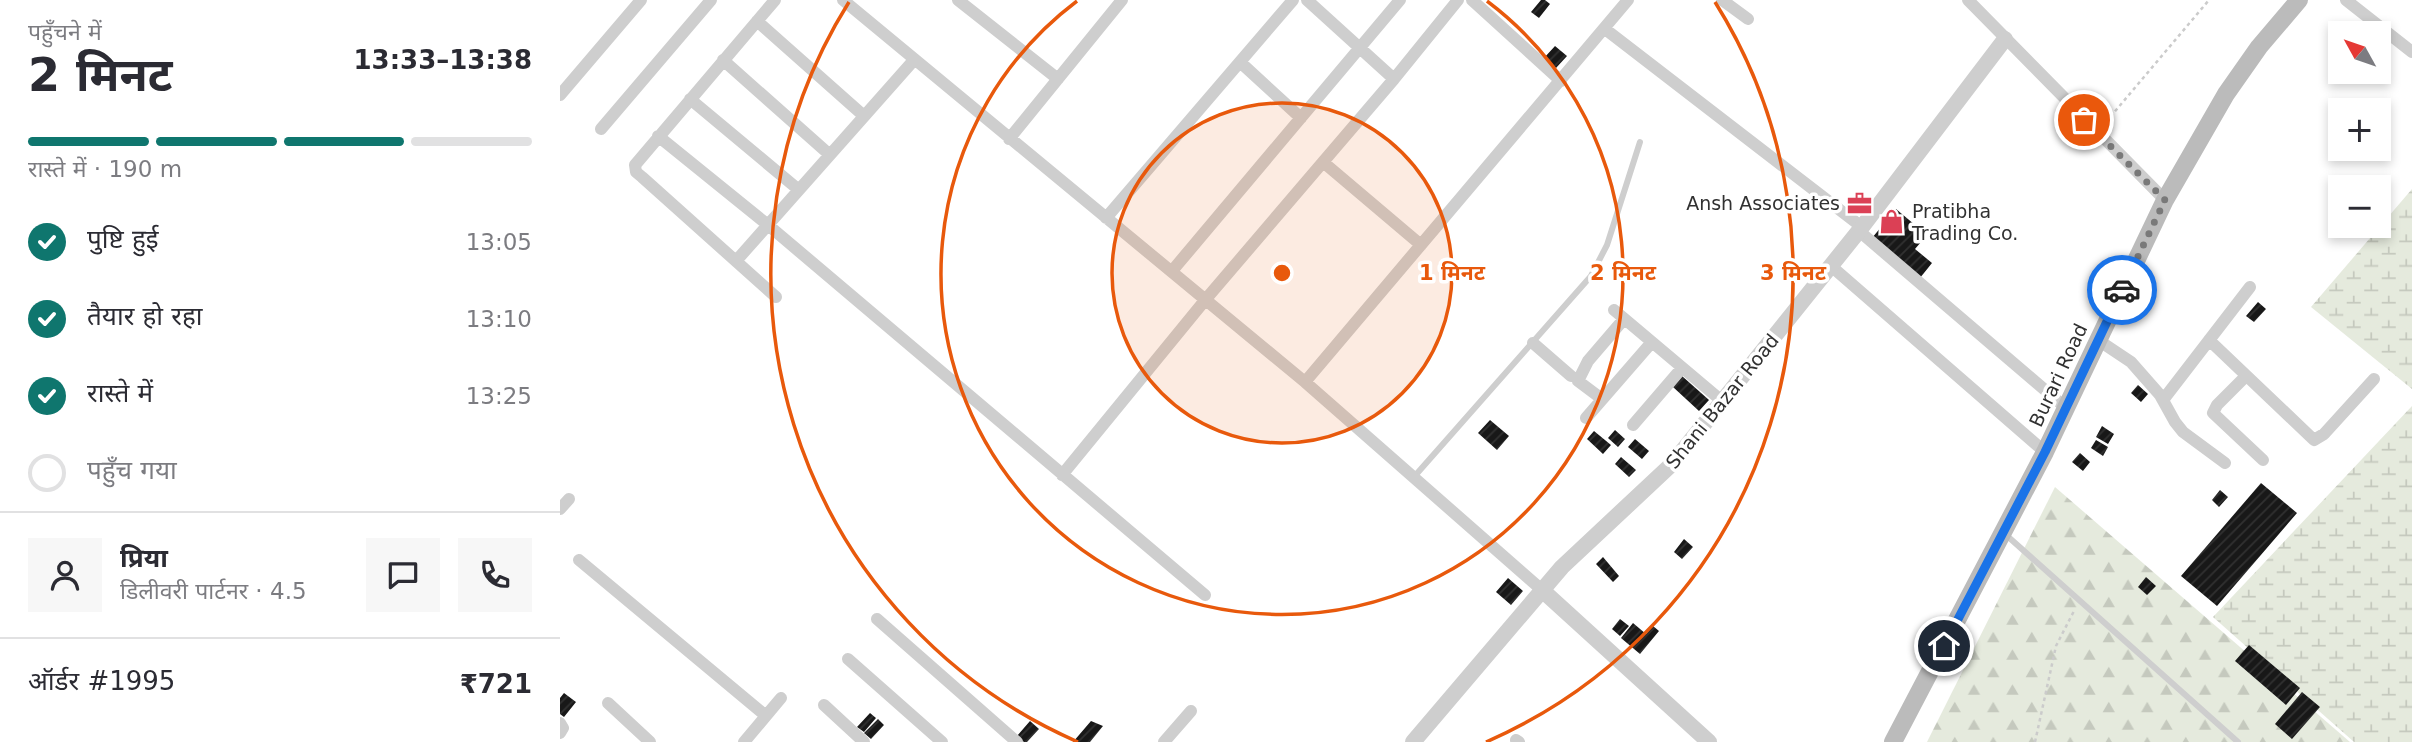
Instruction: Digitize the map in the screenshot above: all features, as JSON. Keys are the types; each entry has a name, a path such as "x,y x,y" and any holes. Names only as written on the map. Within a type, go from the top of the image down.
{"main road":[{"name":"Burari Road","path":"1893,742 2045,452 2165,200 2226,94 2259,47 2299,0"}],"street":[{"path":"560,95 641,0"},
{"path":"601,130 711,0"},
{"path":"775,0 635,165 636,172 776,297"},
{"path":"843,0 1304,382 1542,590 1709,742"},
{"path":"958,0 1058,79"},
{"path":"1009,139 1122,0"},
{"path":"1106,218 1293,0"},
{"path":"1307,0 1394,79"},
{"path":"1172,271 1400,0"},
{"path":"1062,475 1458,0"},
{"path":"1472,0 1561,81"},
{"path":"1304,382 1628,0"},
{"path":"1722,0 1748,19"},
{"path":"1968,0 2165,200"},
{"path":"2346,0 2412,52"},
{"path":"757,21 864,116"},
{"path":"1605,29 1860,229 2066,408"},
{"name":"Shani Bazar Road","path":"1413,742 1562,567 1671,464 1831,266 2005,38"},
{"path":"723,60 830,155"},
{"path":"736,261 914,60"},
{"path":"1240,62 1301,118"},
{"path":"690,99 799,190"},
{"path":"658,136 768,225 1205,595"},
{"path":"1323,162 1421,245"},
{"path":"1831,266 2045,452"},
{"path":"2163,400 2250,287"},
{"path":"1602,399 1577,382 1619,314 1722,401"},
{"path":"2098,340 2131,362 2163,400 2183,432 2225,463"},
{"path":"2209,340 2314,440 2324,434 2374,379"},
{"path":"1533,342 1570,376"},
{"path":"1586,418 1652,342"},
{"path":"1633,425 1682,368"},
{"path":"2246,376 2217,405 2213,413 2263,460"},
{"path":"560,509 569,499"},
{"path":"579,560 766,716"},
{"path":"877,619 1017,742"},
{"path":"848,659 942,742"},
{"path":"744,742 781,698"},
{"path":"608,703 650,742"},
{"path":"824,705 864,742"},
{"path":"1164,742 1191,712"},
{"path":"560,723 563,728 560,733"}],"lane":[{"path":"1413,478 1591,276 1606,245 1640,142"},
{"path":"2003,533 2238,742"}],"path":[{"path":"2097,133 2209,0"},
{"path":"2035,742 2056,646 2075,608"}],"green space":[{"path":"2412,189 2412,389 2311,307 2370,238 2391,238 2391,214"},
{"path":"2412,406 2412,742 2354,742 2213,617"},
{"path":"2055,487 2350,742 1927,742"}],"building":[{"path":"1541,0 1550,4 1539,18 1531,12"},
{"path":"1555,46 1567,56 1556,68 1544,58"},
{"path":"1896,209 1927,235 1915,249 1932,263 1920,278 1872,238"},
{"path":"2258,302 2266,309 2254,322 2246,316"},
{"path":"1682,376 1709,400 1699,411 1673,387"},
{"path":"2138,385 2148,394 2141,402 2131,393"},
{"path":"1490,420 1509,436 1497,450 1478,433"},
{"path":"2102,426 2114,434 2108,444 2096,437"},
{"path":"1615,430 1625,439 1618,447 1608,438"},
{"path":"1594,431 1611,445 1603,454 1587,439"},
{"path":"1635,439 1649,451 1642,459 1628,447"},
{"path":"2096,440 2108,447 2103,456 2091,448"},
{"path":"2080,453 2090,462 2083,471 2072,462"},
{"path":"1621,457 1636,470 1629,477 1615,464"},
{"path":"2261,483 2297,513 2217,606 2181,576"},
{"path":"2220,490 2228,497 2219,507 2212,500"},
{"path":"1684,539 1693,547 1682,559 1674,552"},
{"path":"1603,557 1619,576 1613,582 1596,564"},
{"path":"2146,577 2156,586 2147,595 2138,587"},
{"path":"1508,578 1523,591 1511,605 1496,592"},
{"path":"1620,619 1629,626 1620,636 1612,629"},
{"path":"1633,623 1646,634 1653,626 1659,631 1640,654 1621,638"},
{"path":"2249,645 2300,688 2286,705 2235,661"},
{"path":"2302,692 2320,707 2292,739 2275,724"},
{"path":"564,693 576,702 564,717 560,714 560,698"},
{"path":"870,713 876,718 864,732 857,727"},
{"path":"878,719 884,725 871,739 864,733"},
{"path":"1030,721 1039,729 1024,742 1017,736"},
{"path":"1091,721 1103,726 1090,742 1073,742"}],"way so far":[{"path":"2084,120 2165,200 2122,290"}],"place":[{"name":"Ansh Associates","path":"1860,203"},
{"name":"Pratibha Trading Co.","path":"1892,222"}],"route":[{"path":"1944,646 2045,452 2122,290"}]}
